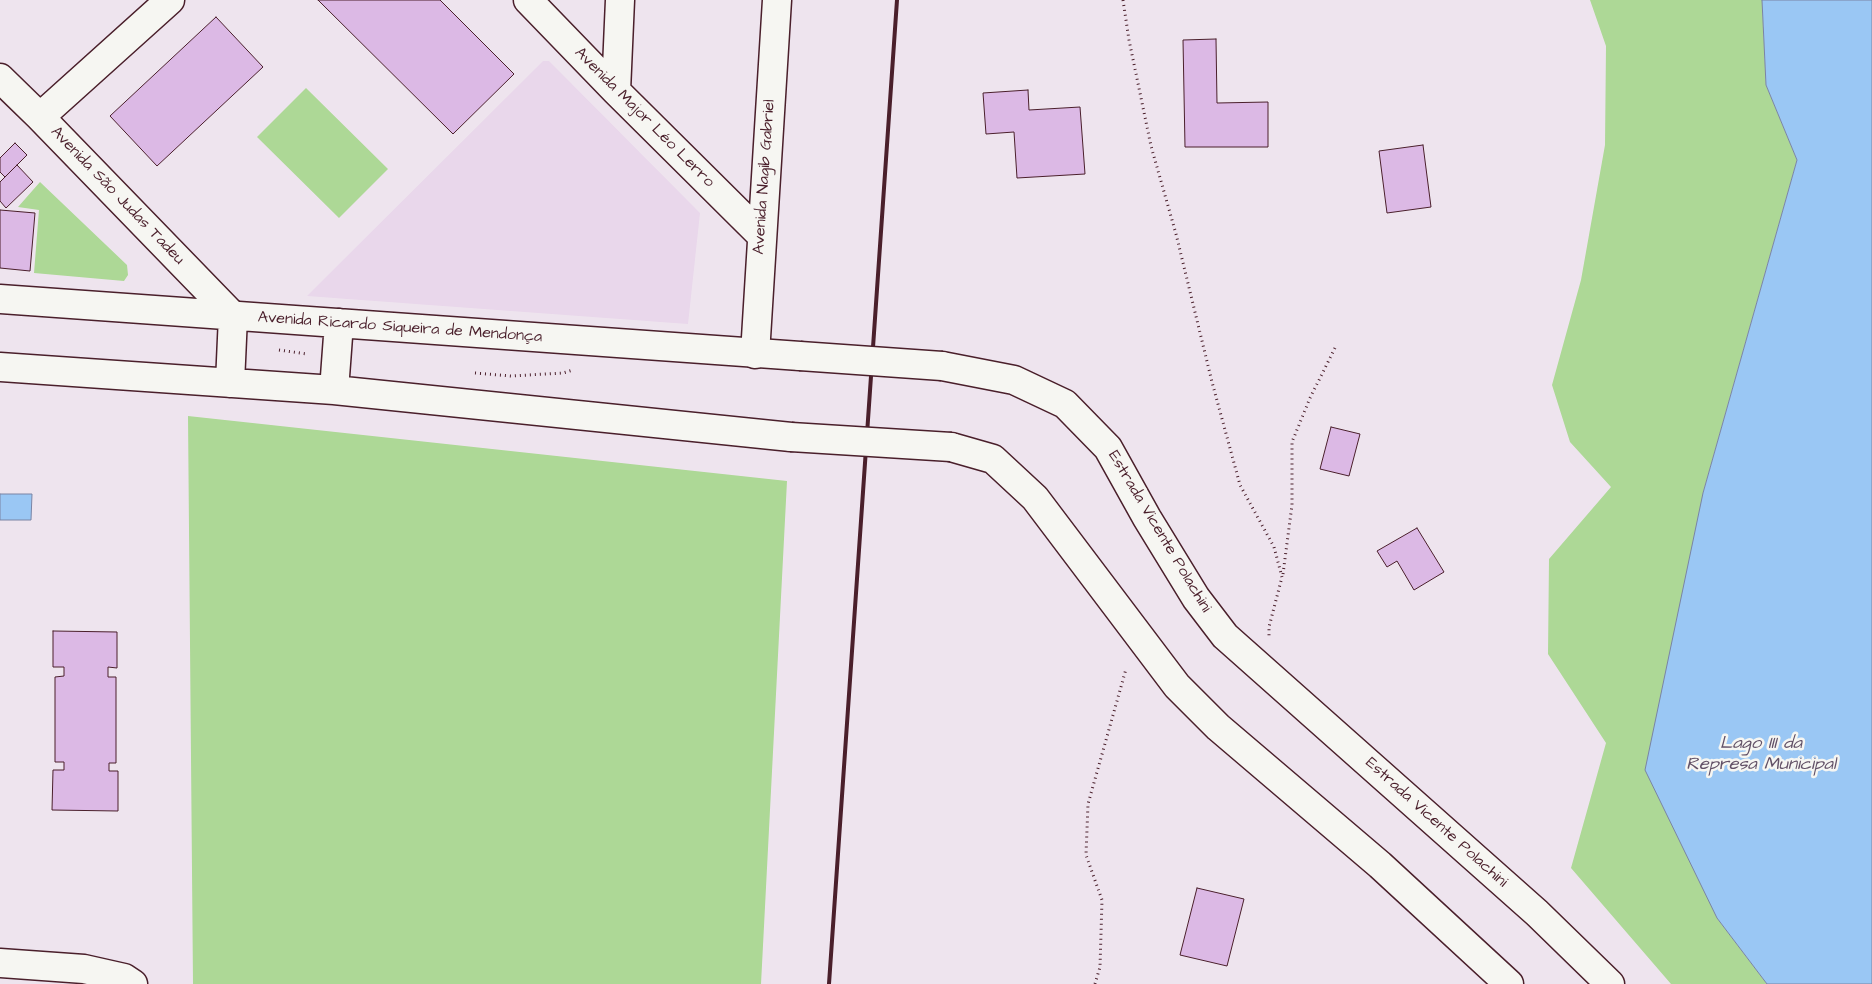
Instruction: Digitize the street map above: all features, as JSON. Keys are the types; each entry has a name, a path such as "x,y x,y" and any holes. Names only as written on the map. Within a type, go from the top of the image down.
{"main road":[{"path":"40,117 170,0"},
{"name":"Avenida Major Léo Lerro","path":"528,0 616,91 761,235"},
{"path":"616,91 620,0"},
{"name":"Avenida Nagib Gabriel","path":"755,354 777,0"},
{"name":"Avenida São Judas Tadeu","path":"5,90 40,117 233,316"},
{"name":"Avenida Ricardo Siqueira de Mendonça","path":"0,299 800,356"},
{"path":"230,383 233,316"},
{"path":"334,390 340,323"},
{"name":"Estrada Vicente Polachini","path":"800,356 942,366 1014,380 1065,404 1108,448 1147,518 1196,598 1225,636 1537,913 1610,984"},
{"path":"0,367 334,390 791,437 951,447 994,459 1035,498 1177,686 1218,727 1380,865 1509,984"},
{"path":"0,963 84,969 124,978 133,984"}],"path":[{"path":"1123,0 1129,40 1151,146 1176,234 1212,382 1240,485 1274,547 1282,577"},
{"path":"1271,677 1269,627 1282,577 1292,505 1292,442 1310,398 1336,346"},
{"path":"1095,984 1100,967 1102,900 1086,855 1088,804 1136,634"}],"shaded area":[{"path":"543,61 549,61 700,213 688,324 307,296"}],"green space":[{"path":"1590,0 1762,0 1766,85 1797,160 1703,493 1717,918 1767,984 1671,984 1571,868 1606,743 1548,654 1549,559 1611,487 1570,442 1552,385 1581,280 1605,145 1606,46"},
{"path":"306,88 388,169 339,218 257,137"},
{"path":"40,182 127,265 128,275 124,281 34,273 39,210 18,207"},
{"path":"188,416 787,481 761,984 193,984"}],"water":[{"name":"Lago III da Represa Municipal","path":"1762,0 1872,0 1872,984 1767,984 1717,918 1645,770 1703,493 1797,160 1766,85"},
{"path":"0,494 32,494 31,520 0,520"}],"building":[{"path":"318,0 440,0 514,74 453,134"},
{"path":"216,17 263,67 157,166 110,116"},
{"path":"1216,39 1217,103 1268,102 1268,147 1185,147 1183,40"},
{"path":"1028,90 1029,110 1080,107 1085,174 1017,178 1014,132 986,134 983,93"},
{"path":"15,143 27,155 5,177 0,172 0,158"},
{"path":"1423,145 1431,207 1387,213 1379,151"},
{"path":"17,165 33,182 6,208 0,201 0,182"},
{"path":"0,210 35,213 30,271 0,268"},
{"path":"1331,427 1360,434 1349,476 1320,469"},
{"path":"1417,528 1444,572 1414,590 1397,561 1387,567 1377,551"},
{"path":"53,631 117,632 117,668 108,667 108,677 116,677 116,763 109,763 109,771 118,771 118,811 52,810 53,770 64,770 64,762 55,762 55,677 64,676 64,667 53,667"},
{"path":"1197,888 1244,899 1227,966 1180,955"}],"railway":[{"path":"829,984 897,0"}]}
